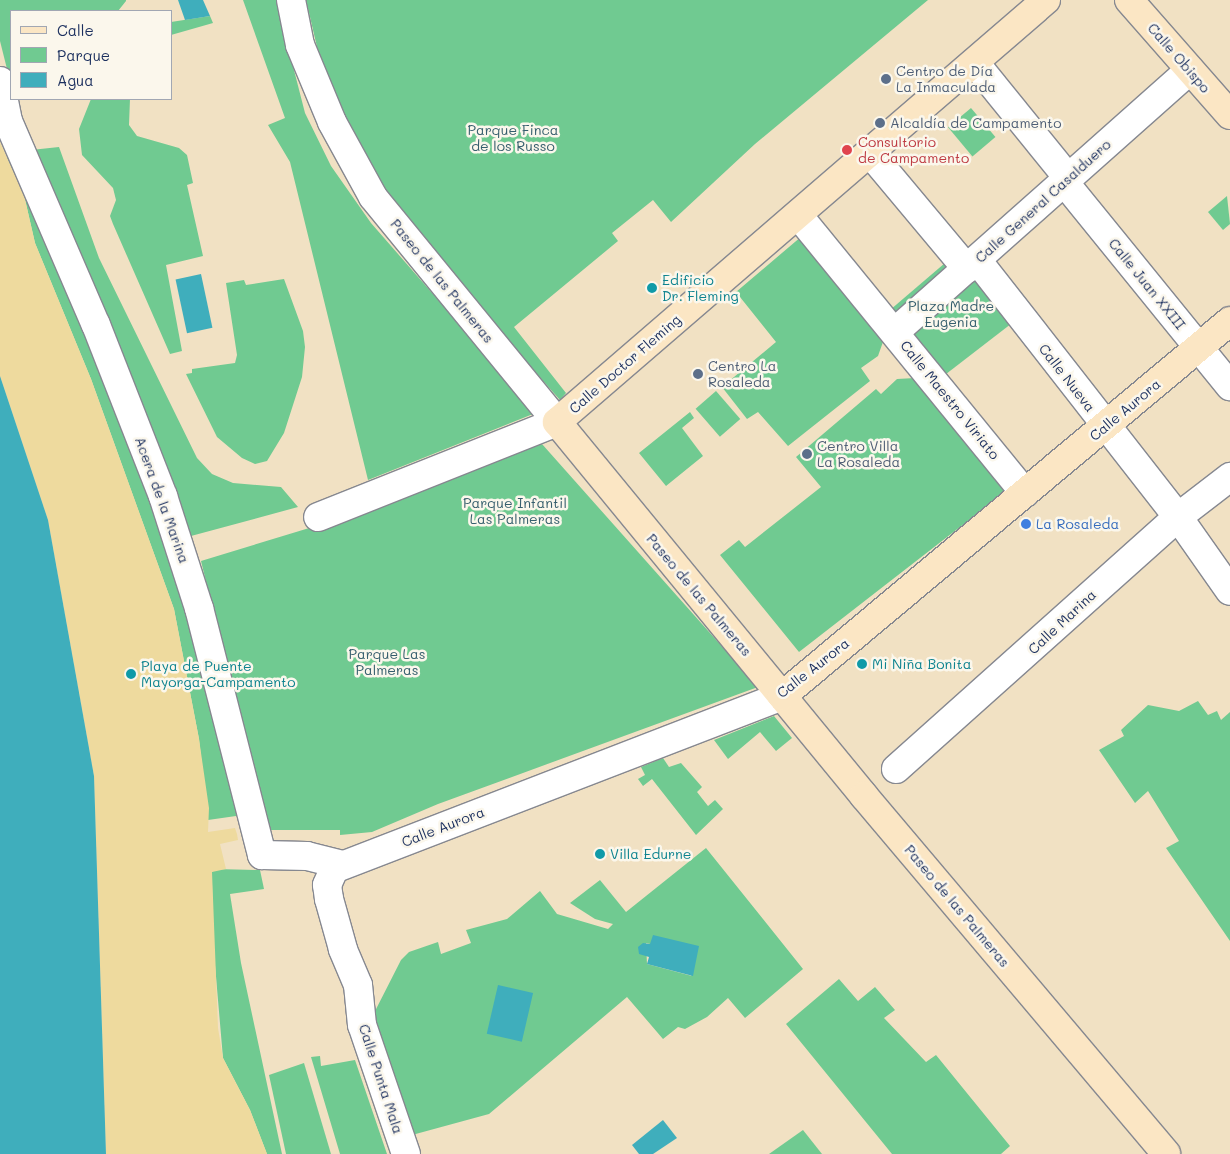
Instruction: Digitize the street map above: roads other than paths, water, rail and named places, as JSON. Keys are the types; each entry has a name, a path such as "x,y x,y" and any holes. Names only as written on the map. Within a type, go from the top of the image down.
{"street":[{"name":"Paseo de las Palmeras","path":"291,0 300,45 332,122 373,197 782,696 1166,1154"},
{"name":"Calle Doctor Fleming","path":"318,517 557,422 1046,0"},
{"name":"Calle Obispo","path":"1129,0 1230,115"},
{"name":"Calle Juan XXIII","path":"975,63 1230,386"},
{"name":"Calle General Casalduero","path":"896,332 1190,70"},
{"name":"Acera de la Marina","path":"0,81 8,121 96,325 163,496 199,608 262,854 307,856 342,865"},
{"name":"Calle Nueva","path":"870,153 972,265 1105,426 1178,517 1230,591"},
{"name":"Calle Maestro Viriato","path":"798,215 896,332 1025,494"},
{"name":"Calle Aurora","path":"342,865 782,696 1230,321"},
{"name":"Calle Marina","path":"896,769 1178,517 1230,477"},
{"name":"Calle Punta Mala","path":"342,865 332,872 327,888 343,949 358,985 362,1026 406,1154"}],"water":[{"path":"178,0 203,0 210,16 185,20"},
{"path":"201,274 212,328 187,333 176,279"},
{"path":"0,376 48,520 94,776 106,1154 0,1154"},
{"path":"653,935 699,946 693,976 647,964 649,957 639,954 638,947 643,943 650,944"},
{"path":"498,985 533,993 522,1042 487,1034"},
{"path":"663,1120 677,1138 653,1154 639,1154 632,1145"}],"place":[{"name":"Centro de Día La Inmaculada","path":"886,79"},
{"name":"Alcaldía de Campamento","path":"880,123"},
{"name":"Consultorio de Campamento","path":"847,150"},
{"name":"Edificio Dr. Fleming","path":"652,288"},
{"name":"Centro La Rosaleda","path":"698,374"},
{"name":"Centro Villa La Rosaleda","path":"807,454"},
{"name":"La Rosaleda","path":"1026,524"},
{"name":"Mi Niña Bonita","path":"862,664"},
{"name":"Playa de Puente Mayorga-Campamento","path":"131,674"},
{"name":"Villa Edurne","path":"600,854"}],"park label":[{"name":"Parque Finca de los Russo","path":"513,138"},
{"name":"Plaza Madre Eugenia","path":"951,314"},
{"name":"Parque Infantil Las Palmeras","path":"515,512"},
{"name":"Parque Las Palmeras","path":"387,662"}]}
